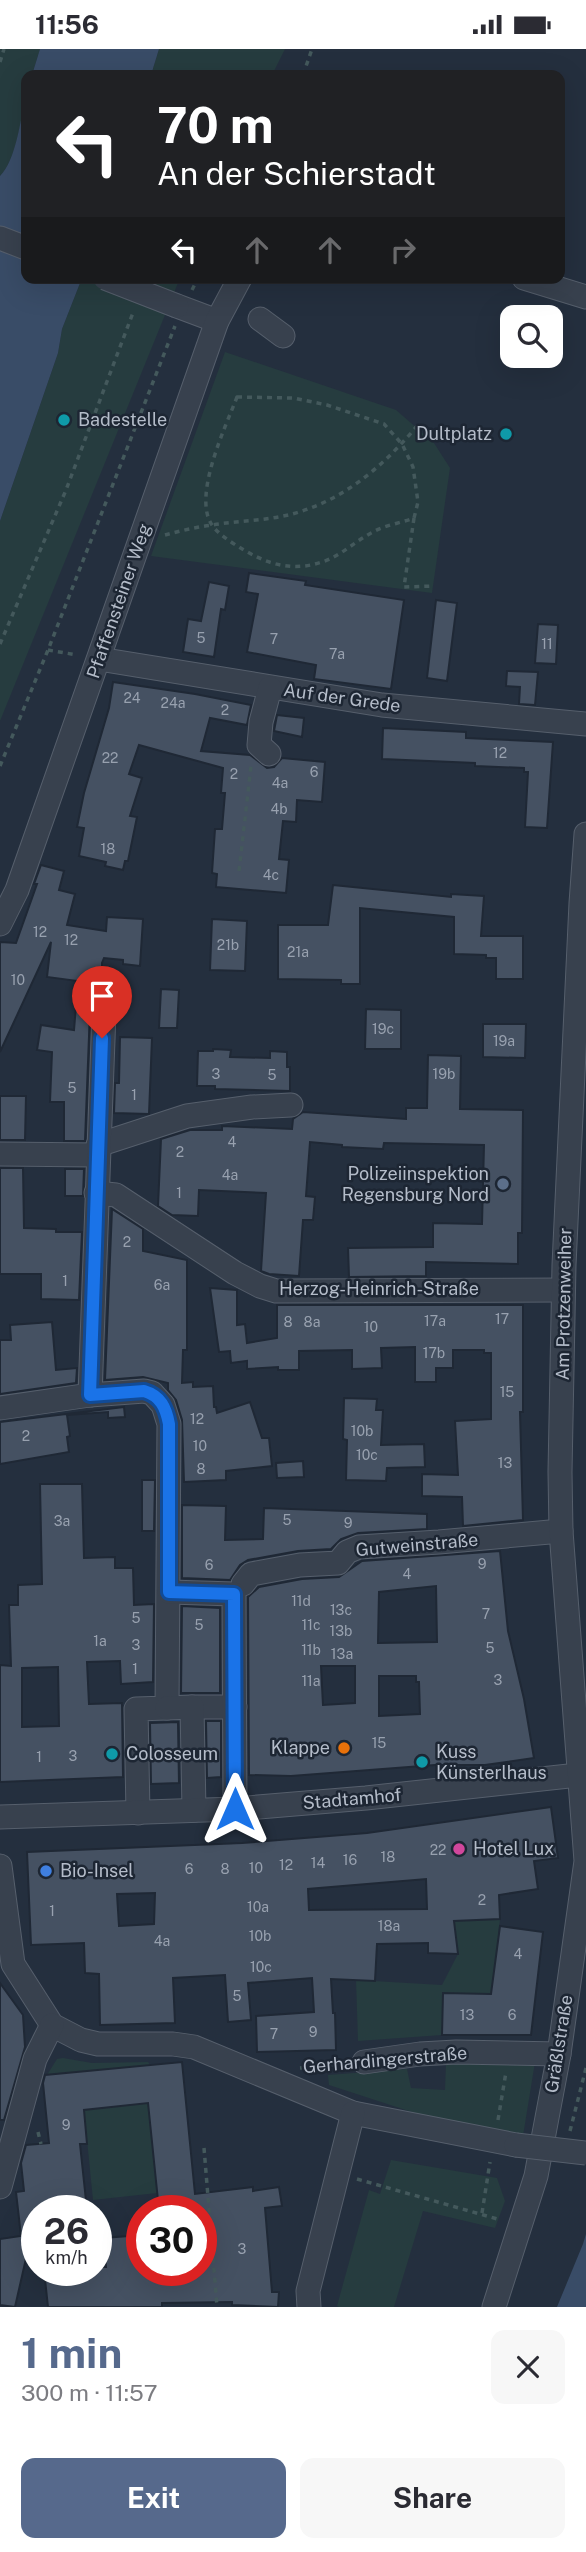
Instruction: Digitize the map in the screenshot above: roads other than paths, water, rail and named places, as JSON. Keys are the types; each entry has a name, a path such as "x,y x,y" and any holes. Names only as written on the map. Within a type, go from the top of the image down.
{"street":[{"path":"0,239 21,246"},
{"path":"121,284 217,321"},
{"name":"Pfaffensteiner Weg","path":"0,924 17,890 217,321 237,284"},
{"path":"542,284 586,297"},
{"path":"260,319 283,336"},
{"name":"Auf der Grede","path":"99,659 270,688 438,711 586,724"},
{"path":"264,750 261,722 270,688"},
{"name":"Am Protzenweiher","path":"578,1775 561,1531 563,1290 586,834"},
{"path":"90,1395 104,985"},
{"path":"0,1154 98,1150 187,1116 252,1107 291,1105"},
{"name":"Herzog-Heinrich-Straße","path":"96,1193 116,1195 235,1273 276,1291 563,1290"},
{"path":"0,1408 90,1395 144,1391 158,1398 163,1405 169,1424 167,1708"},
{"name":"Gutweinstraße","path":"238,1589 251,1574 300,1565 338,1563 347,1552 359,1546 561,1531"},
{"path":"169,1592 238,1589 235,1809"},
{"path":"192,1707 194,1811"},
{"path":"138,1812 136,1709 235,1707"},
{"name":"Stadtamhof","path":"0,1817 235,1809 578,1775"},
{"name":"Gräßlstraße","path":"494,2307 536,2176 559,2054 586,1861 578,1775"},
{"path":"0,1873 13,1964 52,2025 35,2059 0,2187"},
{"name":"Gerhardingerstraße","path":"52,2025 81,2041 98,2044 173,2044 194,2047 353,2113 505,2143 586,2153"},
{"name":"Gerhardingerstraße","path":"364,2062 444,2052 559,2054"},
{"path":"309,2307 308,2291 353,2113"}],"water":[{"path":"40,49 159,49 153,70 34,70"},
{"path":"21,121 21,284 80,284 62,329 58,353 0,521 0,176 14,150"},
{"path":"586,2234 586,2307 557,2307 583,2244"}],"place":[{"name":"Badestelle","path":"64,420"},
{"name":"Dultplatz","path":"506,434"},
{"name":"Polizeiinspektion Regensburg Nord","path":"503,1184"},
{"name":"Klappe","path":"344,1748"},
{"name":"Colosseum","path":"112,1754"},
{"name":"Kuss Künsterlhaus","path":"422,1762"},
{"name":"Hotel Lux","path":"459,1849"},
{"name":"Bio-Insel","path":"46,1871"}]}
